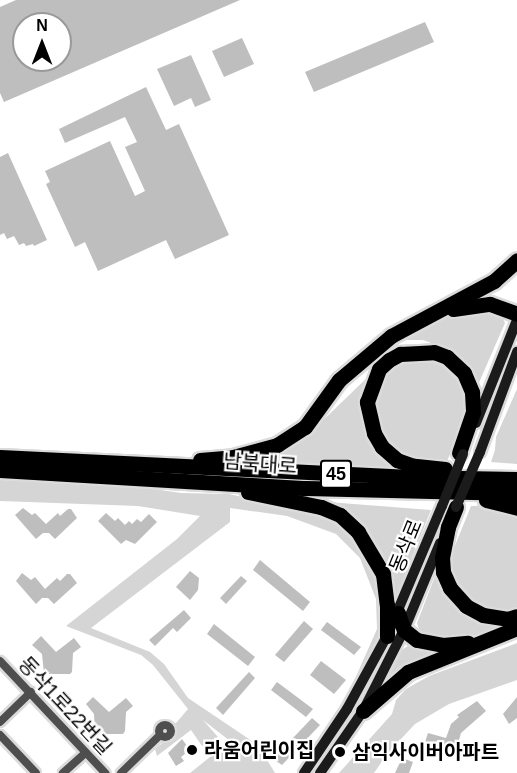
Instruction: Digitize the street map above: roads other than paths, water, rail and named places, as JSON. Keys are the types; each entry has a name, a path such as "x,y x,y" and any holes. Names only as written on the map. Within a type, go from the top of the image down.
{"highway":[{"path":"155,464 233,457 277,445 305,428 339,380 382,343 494,281 517,260"},
{"path":"431,314 475,304 490,304 517,314"},
{"path":"461,454 472,412 471,392 464,373 447,357 434,351 400,354 389,360 379,369 367,402 368,416 382,447 397,460 414,466 517,478"},
{"name":"남북대로","path":"0,457 395,477 517,478"},
{"name":"남북대로","path":"0,470 361,490 517,493"},
{"path":"195,481 291,500 340,515 358,532 383,574 387,605 387,636"},
{"path":"361,490 488,500 517,508"},
{"path":"449,506 448,527 442,557 443,572 450,588 465,606 483,615 508,619 517,616"},
{"path":"398,613 404,630 417,639 443,645 495,639"},
{"path":"363,711 408,672 495,639 517,628"}],"main road":[{"name":"동삭로","path":"320,773 363,711 404,630 449,506 461,454 517,320"},
{"name":"동삭로","path":"304,773 347,709 387,636 449,506 480,452 517,351"}],"street":[{"name":"동삭1로22번길","path":"0,662 32,692 105,773"},
{"path":"0,722 32,692"},
{"path":"0,735 36,773"},
{"path":"121,773 160,735"},
{"path":"63,773 85,753"}],"place":[{"name":"라움어린이집","path":"192,750"},
{"name":"삼익사이버아파트","path":"340,752"}]}
